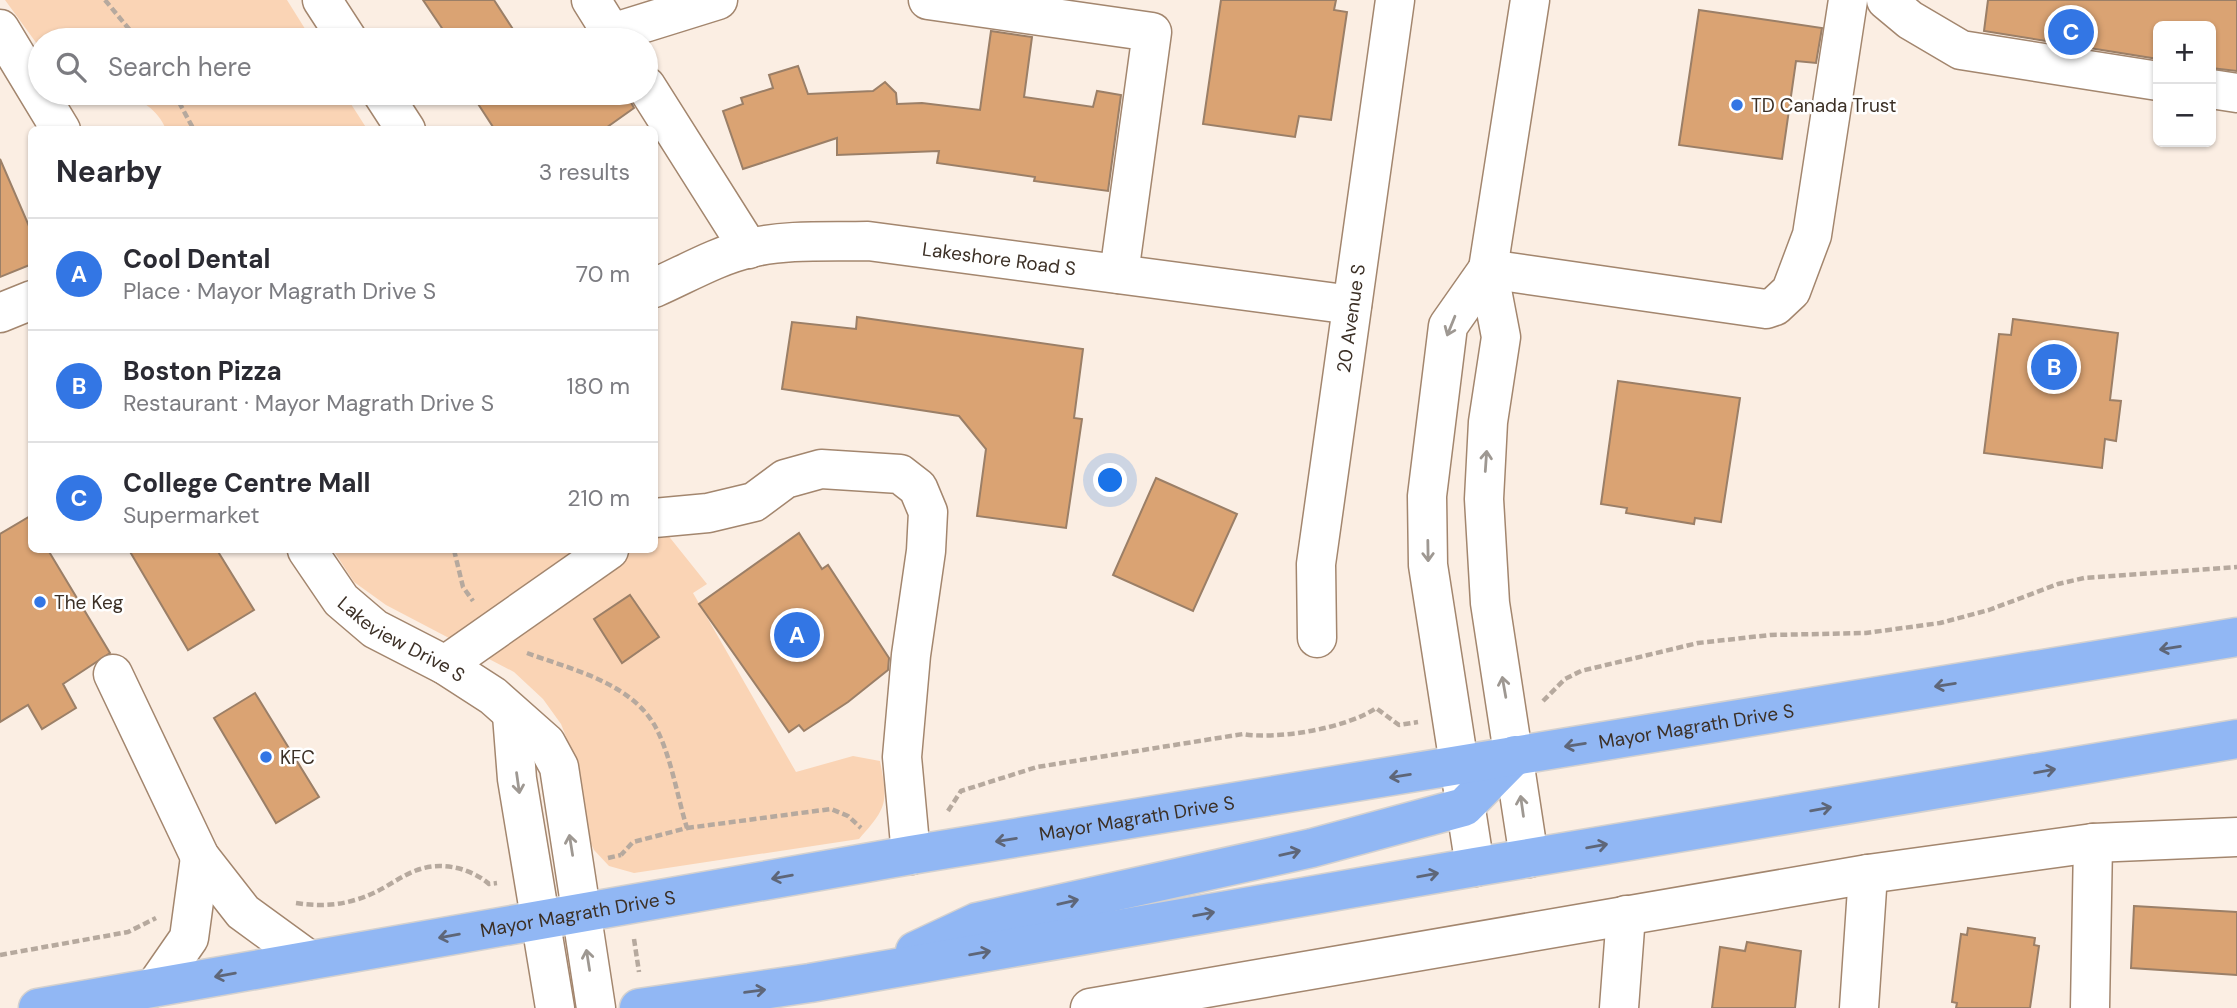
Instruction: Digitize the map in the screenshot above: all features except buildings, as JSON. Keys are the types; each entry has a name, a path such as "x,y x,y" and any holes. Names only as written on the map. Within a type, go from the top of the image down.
{"main road":[{"name":"Mayor Magrath Drive S","path":"38,1008 911,855 2237,637"},
{"path":"639,1008 866,973 2237,739"},
{"path":"866,973 978,922 1312,848 1464,807 1515,755"}],"street":[{"path":"322,0 340,28"},
{"path":"591,0 609,28"},
{"path":"637,28 718,0"},
{"path":"928,0 1152,32 1119,274"},
{"name":"20 Avenue S","path":"1317,638 1316,564 1395,0"},
{"path":"1529,858 1490,603 1483,499 1489,422 1501,337 1488,269 1530,0"},
{"path":"1488,269 1766,309 1775,306 1791,291 1812,235 1848,0"},
{"path":"1886,0 1910,20 1961,50 2153,80"},
{"path":"0,29 28,75"},
{"path":"2216,90 2237,93"},
{"path":"46,105 59,126"},
{"path":"390,105 403,126"},
{"path":"658,105 749,248"},
{"name":"Lakeshore Road S","path":"658,286 707,262 749,248 790,242 868,241 1352,305"},
{"path":"1475,867 1428,565 1427,496 1448,326 1488,269"},
{"path":"0,313 28,302"},
{"path":"658,518 709,513 754,502 785,479 821,469 900,474 918,488 928,512 926,551 911,655 902,757 911,855"},
{"name":"Lakeview Drive S","path":"309,553 341,600 375,629 445,665 493,696 546,743 559,766 596,1008"},
{"path":"445,665 605,553"},
{"path":"113,674 200,857 243,912 309,960"},
{"path":"512,715 517,779 555,1008"},
{"path":"1090,1008 1868,874 2093,843 2237,837"},
{"path":"2090,1008 2093,843"},
{"path":"155,987 189,939 200,857"},
{"path":"1859,1008 1868,874"},
{"path":"1619,1008 1626,915"}],"path":[{"path":"105,0 128,28"},
{"path":"180,105 192,126"},
{"path":"455,553 463,587 479,608"},
{"path":"1539,704 1565,679 1581,671 1698,643 1770,635 1866,633 1940,623 1977,614 2058,584 2084,578 2237,567"},
{"path":"517,649 617,690 642,708 655,727 687,828"},
{"path":"942,821 961,791 1037,767 1243,734 1265,738 1361,719 1376,708 1399,725"},
{"path":"621,855 633,842 687,828 831,809 848,816 863,829"},
{"path":"293,903 337,905 358,900 427,866 448,866 469,872 489,884"},
{"path":"0,955 128,932 158,917 168,920"}],"shaded area":[{"path":"5,0 287,0 304,28 28,28 28,32"},
{"path":"352,105 365,126 164,126 148,106"},
{"path":"658,523 707,584 693,593 796,772 853,756 880,761 885,795 880,811 859,839 634,873 609,866 594,850 584,830 574,757 561,724 543,699 514,672 386,605 354,582 335,553 658,553"}],"place":[{"name":"College Centre Mall","path":"2071,32"},
{"name":"TD Canada Trust","path":"1737,105"},
{"name":"Boston Pizza","path":"2054,367"},
{"name":"The Keg","path":"40,602"},
{"name":"Cool Dental","path":"797,635"},
{"name":"KFC","path":"266,757"}]}
